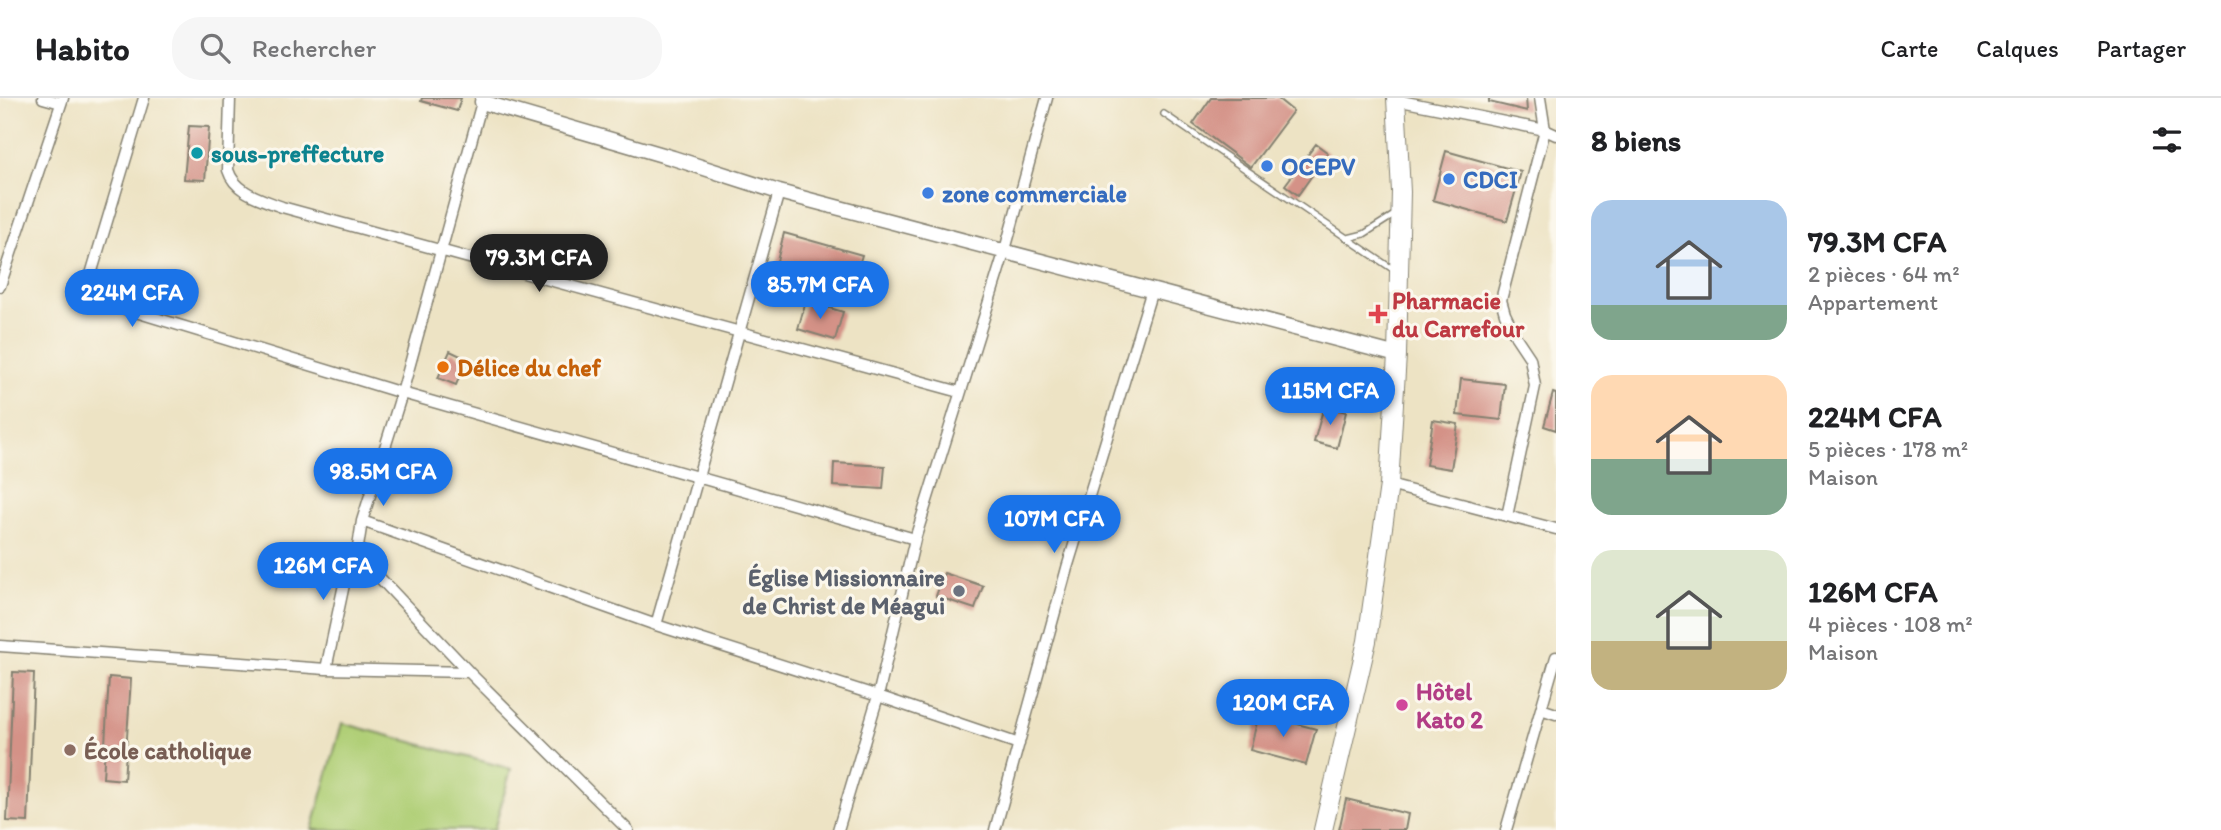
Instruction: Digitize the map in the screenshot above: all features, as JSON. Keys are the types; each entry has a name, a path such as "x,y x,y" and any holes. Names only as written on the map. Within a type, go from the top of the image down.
{"main road":[{"path":"1323,830 1367,641 1389,485 1397,355 1401,208 1396,99"}],"street":[{"path":"0,286 62,101 43,98"},
{"path":"144,98 92,271 93,295 103,302 145,317 402,393 915,539"},
{"path":"230,98 228,170 230,178 247,193 282,207 960,392"},
{"path":"838,830 878,696 915,539 1005,250 1047,98"},
{"path":"1507,516 1535,386 1530,358 1504,314 1501,300 1550,133 1540,98"},
{"path":"1396,99 1550,133"},
{"path":"326,669 343,587 358,547 362,521 402,393 483,100 779,192 1397,355"},
{"path":"656,625 779,192"},
{"path":"995,830 1067,568 1152,290"},
{"path":"1389,485 1556,528"},
{"path":"362,521 656,625 1019,744"},
{"path":"358,547 378,576 469,672 628,830"},
{"path":"0,646 326,669 469,672"},
{"path":"1506,830 1556,657"},
{"path":"1541,709 1556,714"}],"lane":[{"path":"1164,114 1399,274"},
{"path":"1348,239 1364,234 1391,219 1401,208"}],"green space":[{"path":"342,723 511,769 494,830 312,830"}],"building":[{"path":"422,98 461,98 457,111 421,101"},
{"path":"1211,98 1277,98 1293,111 1251,167 1193,124"},
{"path":"1489,98 1526,98 1527,111 1489,102"},
{"name":"sous-preffecture","path":"189,126 209,127 205,180 184,179"},
{"path":"1316,144 1328,153 1298,195 1285,185"},
{"path":"1446,151 1521,172 1507,221 1433,200"},
{"path":"784,233 862,255 853,284 812,272 805,296 771,285"},
{"path":"806,301 843,312 835,340 798,329"},
{"path":"450,351 467,359 456,385 438,378"},
{"path":"1461,379 1505,384 1501,420 1457,415"},
{"path":"1553,393 1556,394 1556,430 1544,426"},
{"path":"1324,406 1346,412 1337,448 1314,442"},
{"path":"1433,420 1458,424 1451,469 1426,465"},
{"path":"834,463 885,466 883,489 833,486"},
{"name":"Église Missionnaire de Christ de Méagui","path":"944,573 983,586 975,609 936,596"},
{"path":"13,672 34,673 28,822 7,821"},
{"path":"109,677 131,679 124,780 103,778"},
{"path":"1259,714 1316,729 1306,765 1250,750"},
{"path":"1346,799 1408,814 1405,830 1339,830"}],"place":[{"name":"sous-preffecture","path":"197,153"},
{"name":"OCEPV","path":"1267,166"},
{"name":"CDCI","path":"1449,179"},
{"name":"zone commerciale","path":"928,193"},
{"name":"Pharmacie du Carrefour","path":"1378,314"},
{"name":"Délice du chef","path":"443,367"},
{"name":"Église Missionnaire de Christ de Méagui","path":"959,591"},
{"name":"Hôtel Kato 2","path":"1402,705"},
{"name":"École catholique","path":"70,750"}]}
